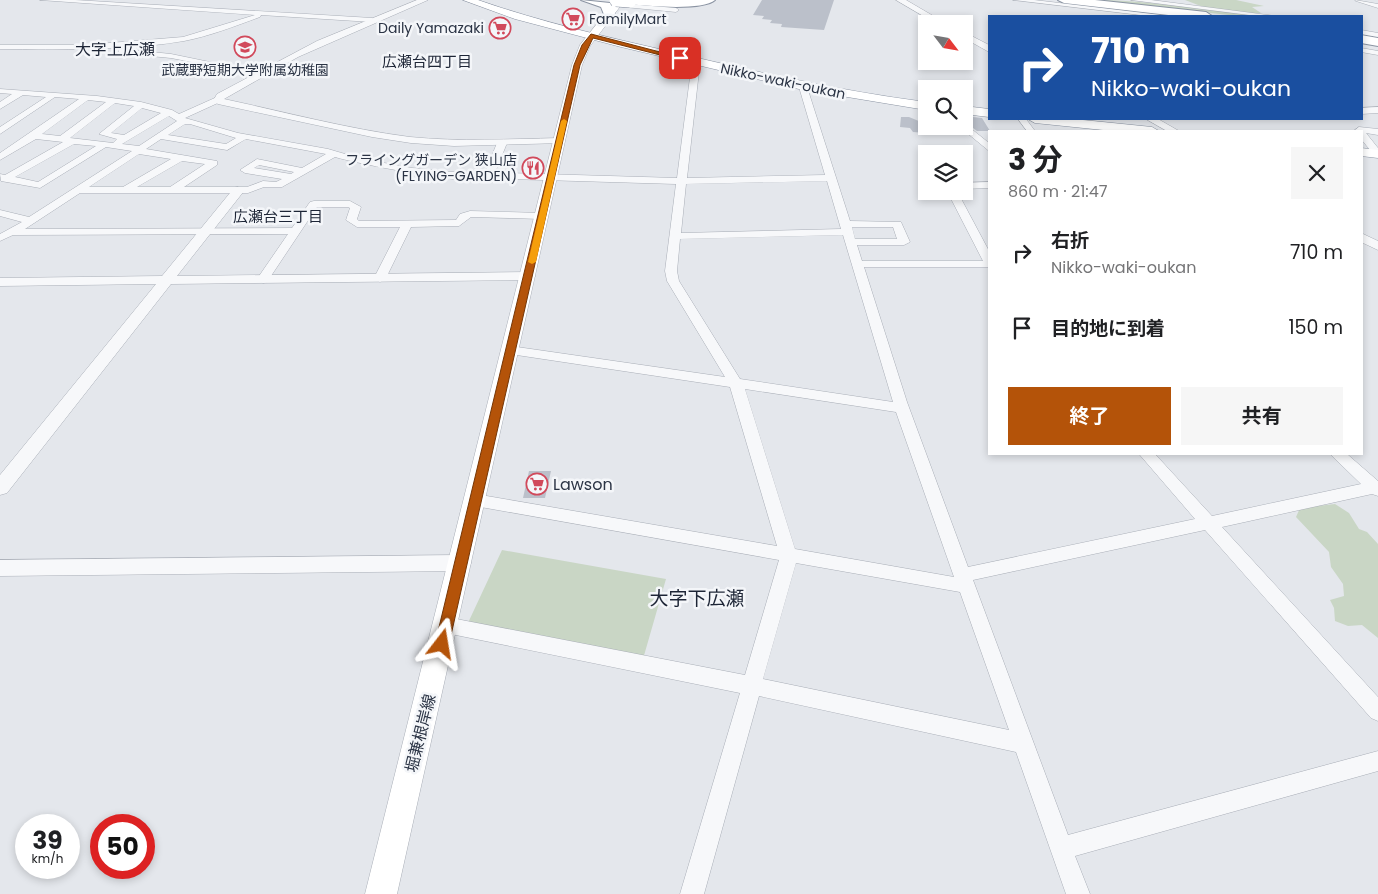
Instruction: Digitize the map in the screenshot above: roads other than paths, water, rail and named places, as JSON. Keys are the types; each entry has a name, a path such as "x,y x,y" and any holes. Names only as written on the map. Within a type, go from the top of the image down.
{"highway":[{"name":"Nikko-waki-oukan","path":"468,0 527,20 802,87 918,105"},
{"path":"587,0 606,5 701,0"},
{"path":"622,3 677,4 709,0"},
{"path":"1064,0 1197,15"},
{"path":"1094,4 1215,15"},
{"path":"1363,40 1378,44"},
{"path":"973,111 988,113"},
{"path":"1047,120 1142,130"},
{"path":"1363,152 1378,154"}],"main road":[{"name":"堀兼根岸線","path":"381,894 529,276 577,65 591,36 622,3"}],"street":[{"path":"43,0 264,14 300,14 372,20"},
{"path":"217,100 220,96 259,73 372,20 424,0"},
{"path":"900,0 927,15"},
{"path":"1016,0 1094,4 1160,15"},
{"path":"1134,0 1263,15"},
{"path":"1358,0 1378,6"},
{"path":"622,3 676,10"},
{"path":"1094,4 1106,15"},
{"path":"0,47 90,47 183,39 212,32 264,14"},
{"path":"1363,32 1378,34"},
{"path":"973,40 988,48"},
{"path":"90,47 171,56 259,73"},
{"path":"1363,50 1378,53"},
{"path":"692,894 754,686 789,556 736,384 673,281 671,271 696,62"},
{"path":"802,87 902,408 1078,894"},
{"path":"0,91 86,98 140,105 169,112 181,119 244,137 334,154 384,167 506,180 507,176 683,181 830,178"},
{"path":"0,106 20,93"},
{"path":"0,131 52,96"},
{"path":"0,158 86,98"},
{"path":"5,235 31,221 162,137 181,119 206,103 217,100 372,134 432,142 502,143 560,141"},
{"path":"61,140 113,101"},
{"path":"126,138 104,135 140,105"},
{"path":"1363,111 1378,110"},
{"path":"3,178 40,185 169,112"},
{"path":"1153,120 1172,130"},
{"path":"1363,131 1378,132"},
{"path":"973,134 988,147"},
{"path":"1363,135 1378,154"},
{"path":"34,136 140,150 214,163 171,191"},
{"path":"162,137 227,147 244,137"},
{"path":"3,178 72,142"},
{"path":"488,178 502,143"},
{"path":"79,190 238,191 263,184 278,184 334,154"},
{"path":"123,191 180,158"},
{"path":"291,177 245,170 257,162 304,171"},
{"path":"973,186 988,185"},
{"path":"0,488 238,191"},
{"path":"957,200 988,261"},
{"path":"263,279 314,204 350,204 356,207 351,220 357,224 459,223 464,216 470,214 542,216"},
{"path":"0,213 31,221"},
{"path":"380,278 407,224"},
{"path":"5,235 296,230"},
{"path":"675,236 847,233"},
{"path":"1363,238 1378,246"},
{"path":"857,264 988,263"},
{"path":"0,282 529,276"},
{"path":"510,350 902,408"},
{"path":"1147,455 1378,711"},
{"path":"1338,455 1377,488"},
{"path":"475,500 789,556 964,580 1208,522 1377,488"},
{"path":"0,568 461,563"},
{"path":"446,625 754,686 1025,744"},
{"path":"1062,848 1378,761"}],"place":[{"name":"FamilyMart","path":"573,19"},
{"name":"Daily Yamazaki","path":"500,28"},
{"name":"武蔵野短期大学附属幼稚園","path":"245,47"},
{"name":"フライングガーデン 狭山店 (FLYING-GARDEN)","path":"533,168"},
{"name":"Lawson","path":"537,484"}],"district":[{"name":"大字上広瀬","path":"115,49"},
{"name":"広瀬台四丁目","path":"427,62"},
{"name":"広瀬台三丁目","path":"278,217"},
{"name":"大字下広瀬","path":"697,598"}]}
